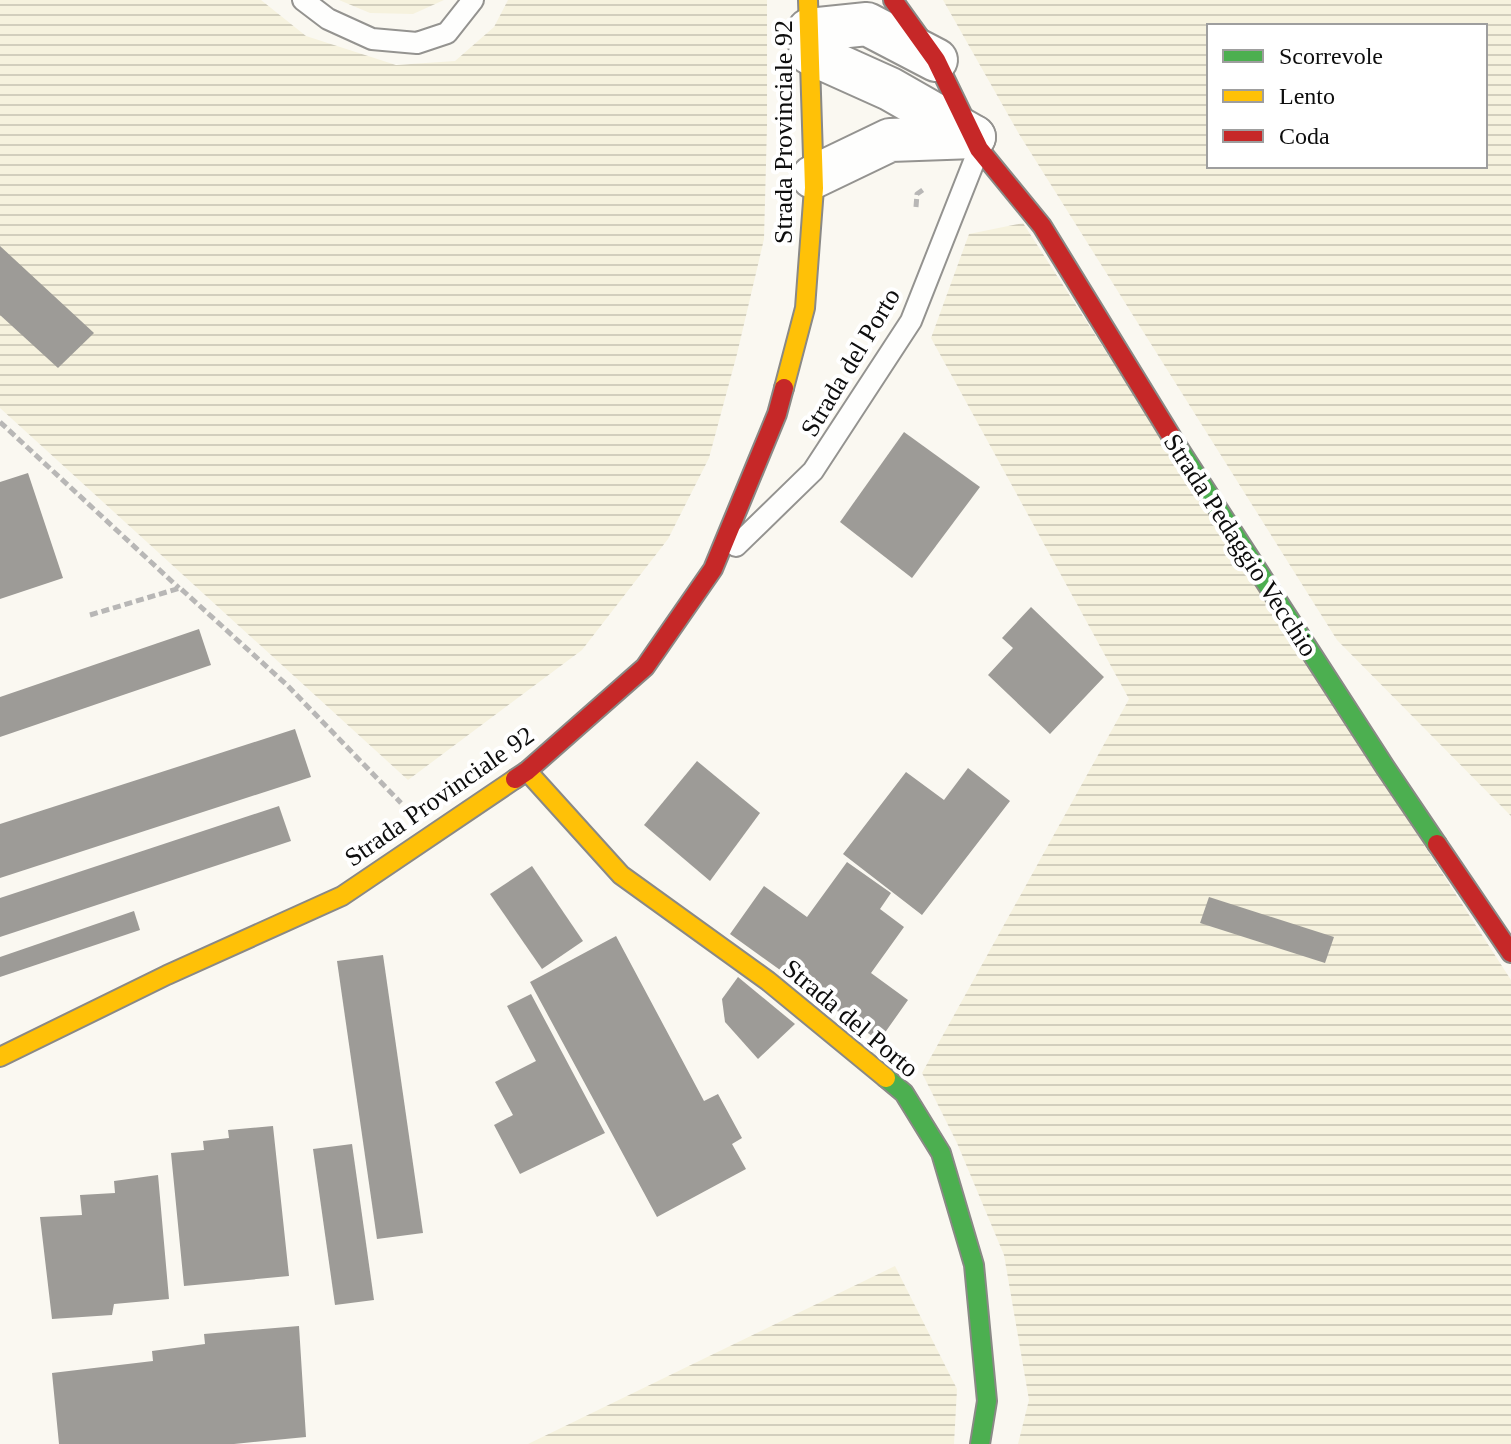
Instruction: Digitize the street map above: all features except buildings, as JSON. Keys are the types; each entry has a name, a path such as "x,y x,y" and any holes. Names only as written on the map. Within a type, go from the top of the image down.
{"street":[{"name":"Strada Pedaggio Vecchio","path":"893,0 936,60 976,143 1042,226 1186,461 1385,767 1511,953"},
{"path":"809,28 867,24 936,60"},
{"name":"Strada Pedaggio Vecchio","path":"809,28 890,89 976,143"},
{"name":"Strada Provinciale 92","path":"0,1057 167,975 342,896 527,771 645,667 713,569 777,414 805,308 813,177 809,28"},
{"path":"813,177 890,140 976,143"},
{"name":"Strada del Porto","path":"527,771 621,875 768,981 904,1093 941,1153 974,1265 987,1401 980,1444"}],"lane":[{"path":"303,0 328,19 372,39 417,43 447,33 473,0"},
{"name":"Strada del Porto","path":"713,569 813,471 911,321 976,143"}],"path":[{"path":"0,422 288,686 432,835"},
{"path":"90,615 180,588"}],"shaded area":[{"path":"0,0 261,0 306,36 396,65 455,61 494,27 508,0 767,0 764,239 709,458 668,539 582,650 408,780 0,408"},
{"path":"339,0 444,0 413,14 370,13"},
{"path":"943,0 1511,0 1511,816 1337,640 1019,134"},
{"path":"1023,223 1511,980 1511,1444 1018,1444 1029,1400 1004,1255 957,1143 922,1073 1129,699 931,338 969,234"},
{"path":"895,1266 957,1389 954,1444 528,1444"}],"traffic: fast":[{"path":"1176,444 1437,844"},
{"path":"886,1078 904,1093 941,1153 974,1265 987,1401 980,1444"}],"traffic: slow":[{"path":"784,388 805,308 814,188 808,0"},
{"path":"527,771 621,875 768,981 886,1078"},
{"path":"0,1057 167,975 342,896 515,779"}],"traffic: jam":[{"path":"893,0 936,60 979,149 1042,226 1176,444"},
{"path":"515,779 645,667 713,569 777,414 784,388"},
{"path":"1437,844 1511,953"}]}
